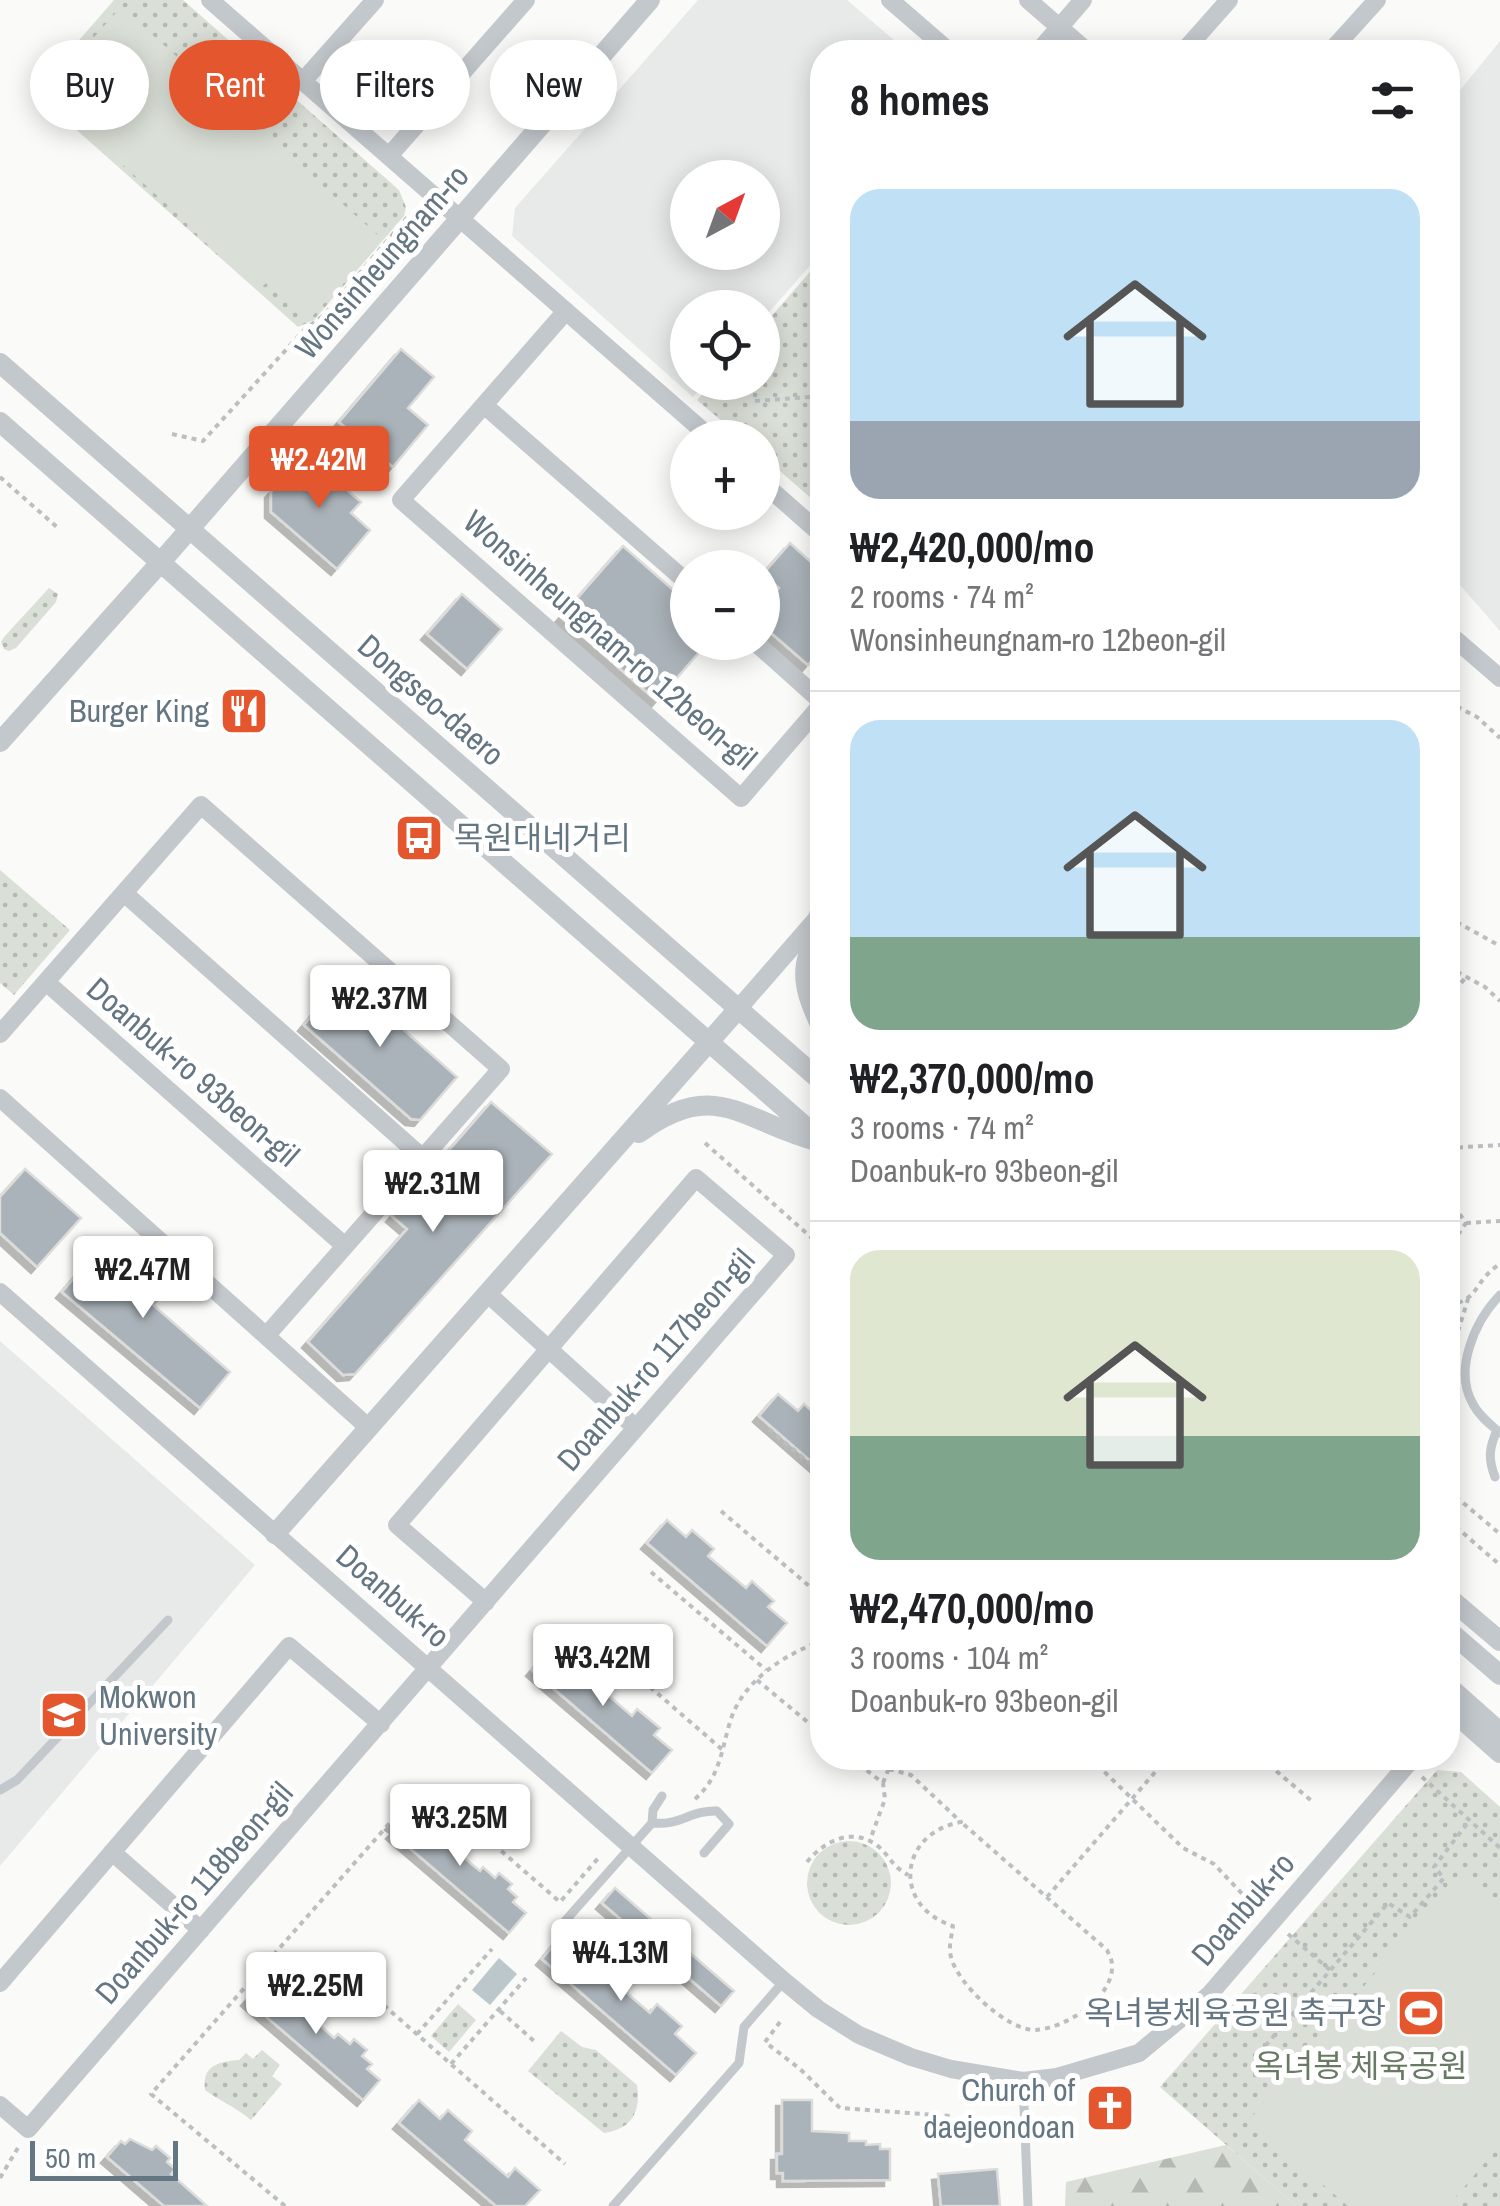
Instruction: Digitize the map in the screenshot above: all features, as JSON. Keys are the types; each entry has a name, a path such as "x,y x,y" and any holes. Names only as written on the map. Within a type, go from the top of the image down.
{"street":[{"path":"303,81 375,0"},
{"path":"389,156 526,0"},
{"name":"Wonsinheungnam-ro","path":"160,563 650,0"},
{"path":"890,0 936,40"},
{"path":"1028,0 1074,40"},
{"path":"1049,40 1083,0"},
{"path":"1194,40 1229,0"},
{"path":"1341,40 1377,0"},
{"path":"223,4 303,81 690,420"},
{"name":"Wonsinheungnam-ro 12beon-gil","path":"566,311 400,500 741,798 810,717"},
{"name":"Dongseo-daero","path":"0,363 810,1071"},
{"path":"484,405 670,567"},
{"path":"0,422 810,1131"},
{"path":"780,498 810,524"},
{"path":"0,742 160,563"},
{"path":"1460,643 1500,678"},
{"path":"775,660 810,692"},
{"name":"Doanbuk-ro 93beon-gil","path":"0,1034 201,805 501,1069 266,1336"},
{"path":"124,893 423,1158"},
{"path":"276,1534 810,926"},
{"path":"810,953 805,985 810,998"},
{"name":"Doanbuk-ro 93beon-gil","path":"46,982 345,1246"},
{"path":"0,1098 369,1428"},
{"path":"609,1155 658,1119 710,1103 732,1107 789,1134 810,1139"},
{"name":"Doanbuk-ro 117beon-gil","path":"430,1668 786,1256 696,1178 397,1525 486,1602"},
{"name":"Doanbuk-ro","path":"0,1292 784,1981 858,2035 911,2057 1023,2082 1057,2077 1139,2053 1209,1995 1403,1770"},
{"path":"488,1293 636,1428"},
{"path":"1460,1607 1500,1641"},
{"path":"1460,1641 1500,1676"},
{"path":"0,1983 289,1646 380,1724"},
{"name":"Doanbuk-ro 118beon-gil","path":"28,2129 430,1668"},
{"path":"1460,1697 1500,1732"},
{"path":"1460,1721 1500,1754"},
{"path":"112,1852 201,1930"},
{"path":"0,2104 28,2129"}],"lane":[{"path":"1495,1478 1488,1461 1490,1445 1499,1431 1482,1418 1470,1401 1466,1374 1470,1347 1480,1321 1500,1296"},
{"path":"0,1790 17,1780 168,1620"},
{"path":"565,1921 652,1823 653,1810 662,1796"},
{"path":"652,1823 670,1825 697,1810 717,1811 728,1824 704,1852"},
{"path":"613,2206 739,2063 744,2027 784,1981"},
{"path":"1023,2082 1028,2206"}],"path":[{"path":"172,434 204,441 304,330 324,316 410,214"},
{"path":"755,402 810,397"},
{"path":"0,476 58,528"},
{"path":"1460,708 1477,717 1500,738"},
{"path":"1460,927 1500,946"},
{"path":"1460,973 1500,1001"},
{"path":"1460,984 1467,976"},
{"path":"705,1143 810,1235"},
{"path":"1460,1147 1500,1145"},
{"path":"1460,1215 1466,1224"},
{"path":"1466,1224 1500,1222"},
{"path":"1460,1233 1466,1224"},
{"path":"1460,1304 1472,1296 1483,1275 1500,1264"},
{"path":"769,1429 810,1464"},
{"path":"1460,1500 1500,1534"},
{"path":"721,1512 810,1587"},
{"path":"1460,1530 1500,1565"},
{"path":"652,1572 766,1670"},
{"path":"582,1628 725,1752"},
{"path":"690,1804 709,1786 725,1752 730,1720 740,1700 766,1670 810,1647"},
{"path":"757,1680 810,1724"},
{"path":"866,1770 882,1783"},
{"path":"870,1841 885,1800 882,1783 888,1770"},
{"path":"891,1770 911,1776 1108,1950 1113,1966 1105,1987 1092,2003 1054,2026 1030,2030 994,2010 961,1982 950,1954 953,1926 932,1917 917,1900 910,1876 914,1854 928,1835 944,1825 961,1822"},
{"path":"1102,1770 1183,1848 1214,1864 1249,1901"},
{"path":"1048,1897 1157,1770"},
{"path":"1276,1770 1314,1803"},
{"path":"1422,1777 1500,1848"},
{"path":"285,2206 151,2094 424,1784 560,1902 600,1856"},
{"path":"1283,2074 1260,2052 1388,1903 1410,1917 1444,1878 1434,1867 1470,1821"},
{"path":"807,1862 831,1840 855,1837 870,1841 894,1868 910,1876"},
{"path":"1272,1921 1330,1970"},
{"path":"417,2034 492,1950"},
{"path":"331,1959 565,2164"},
{"path":"451,2064 526,1978"},
{"path":"498,2010 534,2041"},
{"path":"780,2022 764,2042 800,2069 840,2108 950,2116"},
{"path":"0,2178 28,2129"}],"shaded area":[{"path":"698,0 847,0 894,40 810,40 810,266 780,300 780,290 670,290 670,377 512,236 515,208 584,130 617,130 617,92"},
{"path":"1500,41 1500,631 1460,585 1460,90"},
{"name":"Mokwon University","path":"0,1341 255,1565 0,1866"},
{"path":"499,1958 517,1974 490,2005 472,1990"}],"green space":[{"path":"114,0 183,0 228,40 169,40 169,130 300,130 300,103 320,121 320,130 331,130 399,190 406,207 404,216 314,320 298,327 77,130 149,130 149,40 79,40"},
{"path":"121,7 169,50 169,130 259,130 382,239 308,321 266,283 261,288 83,130 149,130 149,40 91,40"},
{"path":"810,272 810,497 780,471 780,420 721,420 697,400 780,400 780,306"},
{"path":"49,588 58,594 56,602 16,648 4,649 4,637"},
{"path":"0,870 70,930 14,995 0,983"},
{"name":"옥녀봉 체육공원","path":"1437,1770 1461,1772 1500,1807 1500,2206 1296,2206 1160,2087"},
{"path":"849,1841 865,1844 879,1853 888,1867 888,1899 879,1913 865,1922 849,1925 833,1922 819,1913 810,1899 807,1883 810,1867 819,1853 833,1844"},
{"name":"옥녀봉체육공원 축구장","path":"1462,1872 1500,1904 1500,2145 1448,2206 1348,2206 1248,2121"},
{"path":"458,2004 476,2020 449,2052 431,2036"},
{"path":"561,2031 582,2047 596,2050 637,2085 636,2111 622,2128 604,2133 528,2071"},
{"path":"262,2050 280,2065 272,2076 282,2084 251,2120 205,2090 206,2075 213,2066 239,2060 246,2053 253,2059"},
{"path":"1226,2145 1296,2206 1065,2206 1066,2182"}],"building":[{"path":"401,349 434,377 408,408 428,425 393,467 339,422"},
{"path":"306,455 361,502 351,513 370,530 337,569 271,512 271,492"},
{"path":"790,543 810,561 808,665 780,641 780,554"},
{"path":"623,546 670,587 670,660 692,660 657,701 561,617"},
{"path":"462,594 502,629 467,669 427,634"},
{"path":"344,977 457,1077 420,1120 411,1119 304,1025"},
{"path":"491,1102 552,1154 355,1374 343,1375 308,1342 407,1229 392,1216"},
{"path":"25,1169 81,1218 37,1267 0,1233 0,1197"},
{"path":"108,1238 168,1288 153,1305 230,1372 200,1408 62,1292"},
{"path":"778,1394 798,1411 804,1404 810,1409 810,1461 759,1416"},
{"path":"667,1520 686,1537 692,1530 714,1549 708,1556 746,1588 752,1581 774,1601 768,1607 787,1623 767,1646 647,1543"},
{"path":"552,1647 571,1664 578,1657 600,1676 594,1683 632,1716 637,1709 660,1728 654,1735 672,1750 652,1773 532,1670"},
{"path":"401,1813 411,1821 416,1815 426,1823 429,1819 437,1827 442,1822 456,1835 452,1839 460,1846 456,1851 480,1871 483,1867 495,1878 499,1873 512,1884 508,1889 517,1897 513,1902 526,1913 509,1933 392,1833 397,1828 391,1824"},
{"path":"615,1888 734,1991 721,2006 602,1903"},
{"path":"561,1936 583,1955 590,1946 614,1967 607,1976 650,2013 657,2004 682,2026 675,2034 696,2053 676,2075 542,1959"},
{"path":"270,1981 292,1994 296,1989 310,2001 307,2005 315,2012 311,2017 334,2038 338,2034 350,2044 354,2039 367,2050 362,2056 372,2064 367,2069 380,2080 363,2100 247,2000 261,1984 265,1988"},
{"path":"419,2100 440,2119 448,2110 472,2131 465,2140 508,2177 515,2168 540,2190 525,2206 496,2206 399,2123"},
{"path":"782,2100 812,2100 812,2131 849,2133 849,2141 866,2141 866,2145 880,2144 880,2149 890,2149 890,2180 783,2181 783,2173 777,2173 777,2154 782,2154"},
{"path":"130,2139 152,2150 156,2146 170,2158 167,2162 175,2169 171,2174 207,2206 164,2206 107,2157 121,2141 125,2144"},
{"path":"997,2169 1000,2206 941,2206 938,2174"}],"place":[{"name":"Burger King","path":"244,711"},
{"name":"목원대네거리","path":"419,838"},
{"name":"Mokwon University","path":"64,1715"},
{"name":"옥녀봉체육공원 축구장","path":"1421,2013"},
{"name":"Church of daejeondoan","path":"1110,2108"}]}
